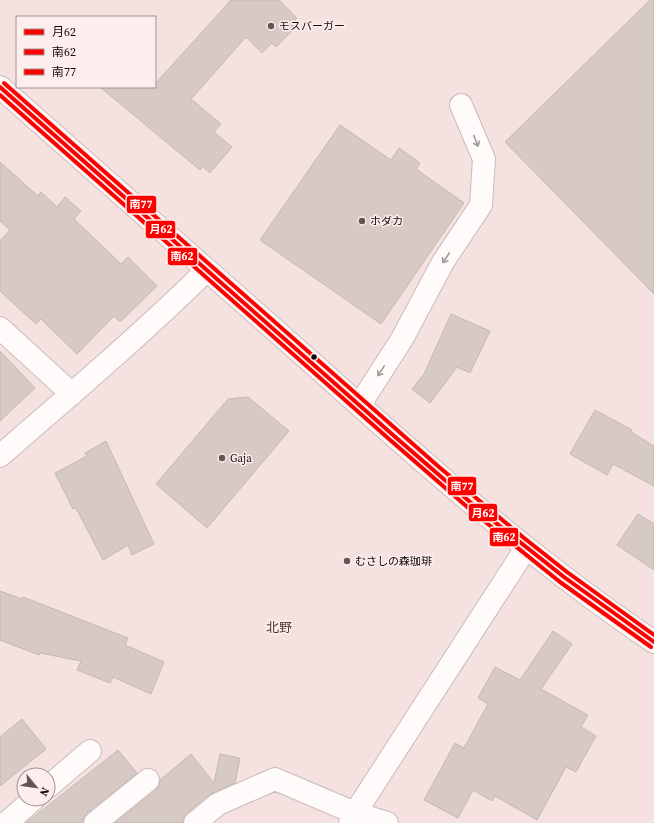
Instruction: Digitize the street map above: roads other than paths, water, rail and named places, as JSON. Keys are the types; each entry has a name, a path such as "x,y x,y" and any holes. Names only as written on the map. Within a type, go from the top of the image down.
{"street":[{"path":"0,87 362,407 526,548 585,594 654,642"},
{"path":"362,407 366,395 402,339 443,262 481,205 484,159 462,105"},
{"path":"0,456 72,394 182,295 207,270"},
{"path":"0,328 72,394"},
{"path":"353,818 526,548"},
{"path":"56,780 90,751"},
{"path":"194,823 218,804 275,779 353,818 387,823"},
{"path":"95,823 148,780"},
{"path":"6,823 25,807"}],"place":[{"name":"モスバーガー","path":"271,26"},
{"name":"ホダカ","path":"362,221"},
{"name":"Gaja","path":"222,458"},
{"name":"むさしの森珈琲","path":"347,561"}],"district":[{"name":"北野","path":"279,627"}]}
